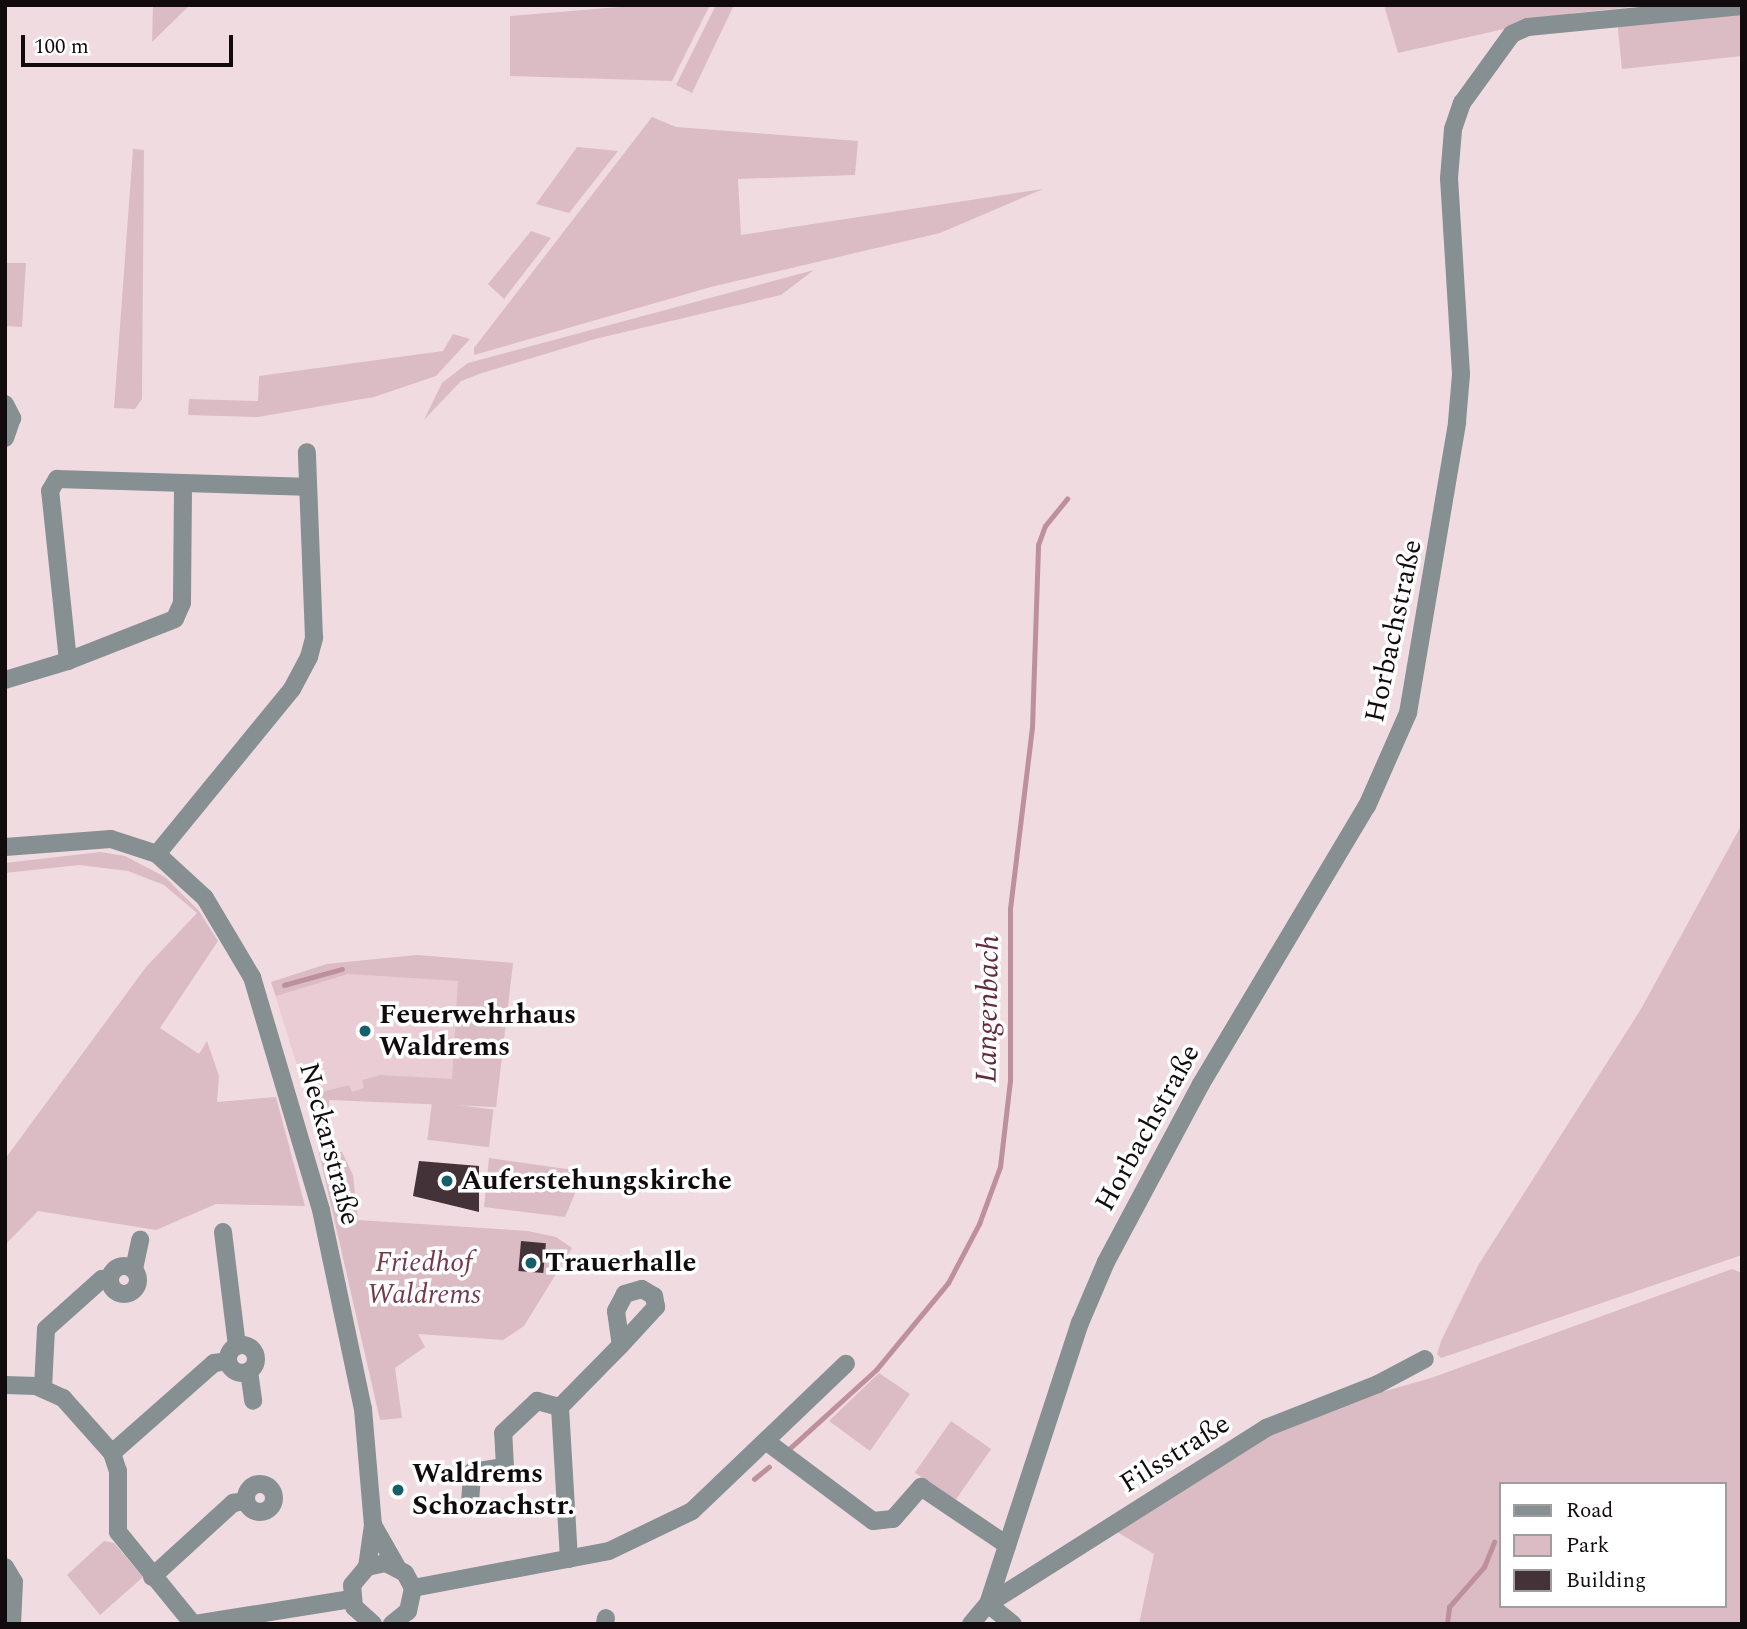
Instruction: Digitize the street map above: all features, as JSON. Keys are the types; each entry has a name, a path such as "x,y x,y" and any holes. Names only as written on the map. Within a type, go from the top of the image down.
{"street":[{"name":"Horbachstraße","path":"988,1604 1080,1323 1106,1262 1201,1084 1367,806 1408,713 1457,422 1461,374 1449,178 1453,129 1462,103 1512,34 1528,27 1742,6"},
{"path":"5,438 8,411"},
{"path":"5,847 111,839 157,855 292,689 309,657 314,638 305,487 307,452"},
{"path":"68,661 50,491 57,479 183,487 305,487"},
{"path":"5,680 68,661 175,619 182,603 183,487"},
{"name":"Neckarstraße","path":"157,855 205,898 263,1004 337,1283 363,1409 373,1525 367,1567 354,1580 351,1599"},
{"path":"223,1232 232,1354 236,1372 249,1371"},
{"path":"43,1388 46,1329 102,1279 110,1278 117,1268 134,1269 141,1240"},
{"path":"569,1559 560,1407 621,1345"},
{"path":"112,1453 214,1363 232,1354 254,1353 249,1371 253,1401"},
{"name":"Filsstraße","path":"971,1624 988,1604 1266,1428 1378,1384 1425,1359"},
{"path":"395,1623 411,1606 413,1588 608,1551 692,1511 846,1364"},
{"path":"5,1385 43,1388 77,1410 112,1453 118,1471 118,1532 152,1577 194,1624 281,1616 351,1599 372,1624"},
{"path":"470,1503 472,1472 505,1467 503,1433 537,1401 560,1407"},
{"path":"767,1442 873,1521 893,1519 909,1494 921,1487 1007,1545"},
{"path":"261,1480 273,1492 271,1508 258,1513 246,1501 250,1489 261,1480"},
{"path":"152,1577 233,1503 246,1501"},
{"name":"Neckarstraße","path":"373,1525 397,1567 413,1588"},
{"path":"5,1567 14,1582 12,1624"},
{"path":"367,1567 397,1567"},
{"path":"988,1604 1013,1624"}],"shaded area":[{"path":"417,955 513,963 496,1107 374,1098 308,1101 271,982 327,964"}],"green space":[{"path":"153,5 190,5 152,42"},
{"path":"644,5 710,5 672,81 510,76 510,16"},
{"path":"716,5 734,5 692,93 676,85"},
{"path":"1384,5 1645,6 1574,13 1398,53"},
{"path":"1742,12 1742,56 1622,69 1617,20"},
{"path":"652,117 676,127 858,141 855,175 738,179 741,235 1043,189 940,233 711,287 474,355 474,348"},
{"path":"577,147 618,151 569,213 536,204"},
{"path":"133,149 144,150 142,399 135,409 114,408"},
{"path":"531,231 551,238 504,299 488,284"},
{"path":"5,263 26,263 22,327 5,326"},
{"path":"814,270 781,295 595,339 461,381 424,420 442,383 468,363"},
{"path":"453,334 470,339 436,376 374,397 258,417 188,415 189,399 258,401 259,376 443,351"},
{"path":"1742,824 1742,1255 1441,1358 1437,1354 1441,1341 1479,1264 1641,1009"},
{"path":"100,852 125,856 165,877 199,911 218,941 160,1028 199,1054 207,1041 219,1076 217,1102 276,1097 305,1206 216,1204 156,1230 38,1211 5,1245 5,1159 146,967 197,913 164,885 128,871 79,865 5,873 5,863"},
{"name":"Friedhof Waldrems","path":"417,955 513,963 496,1107 329,1100 332,1153 342,1152 353,1175 358,1220 528,1231 556,1237 572,1248 524,1326 503,1340 418,1334 425,1347 395,1368 402,1418 380,1420 306,1096 349,1085 352,1092 364,1088 362,1080 380,1075 452,1079 458,981 348,974 276,996 271,982 327,964"},
{"path":"432,1102 494,1110 489,1147 427,1140"},
{"path":"489,1158 574,1170 581,1179 565,1217 484,1207"},
{"path":"1732,1269 1742,1273 1742,1624 1139,1624 1154,1554 1117,1532 1248,1446 1316,1411 1431,1378"},
{"path":"879,1373 910,1394 870,1451 829,1421"},
{"path":"951,1421 991,1449 955,1501 915,1473"},
{"path":"104,1541 114,1543 143,1577 100,1615 67,1575"}],"building":[{"name":"Auferstehungskirche","path":"419,1161 479,1166 479,1212 413,1196"},
{"name":"Trauerhalle","path":"521,1241 546,1243 543,1273 518,1271"}],"waterway":[{"name":"Langenbach","path":"788,1450 876,1370 948,1283 979,1224 1000,1167 1010,1081 1010,909 1032,728 1038,545 1045,526 1067,499"},
{"path":"284,985 342,969"},
{"name":"Langenbach","path":"754,1479 769,1467"},
{"path":"1447,1624 1449,1607 1484,1567 1494,1542"}],"place":[{"name":"Feuerwehrhaus Waldrems","path":"365,1031"},
{"name":"Auferstehungskirche","path":"447,1181"},
{"name":"Trauerhalle","path":"531,1263"},
{"name":"Waldrems Schozachstr.","path":"398,1490"}]}
